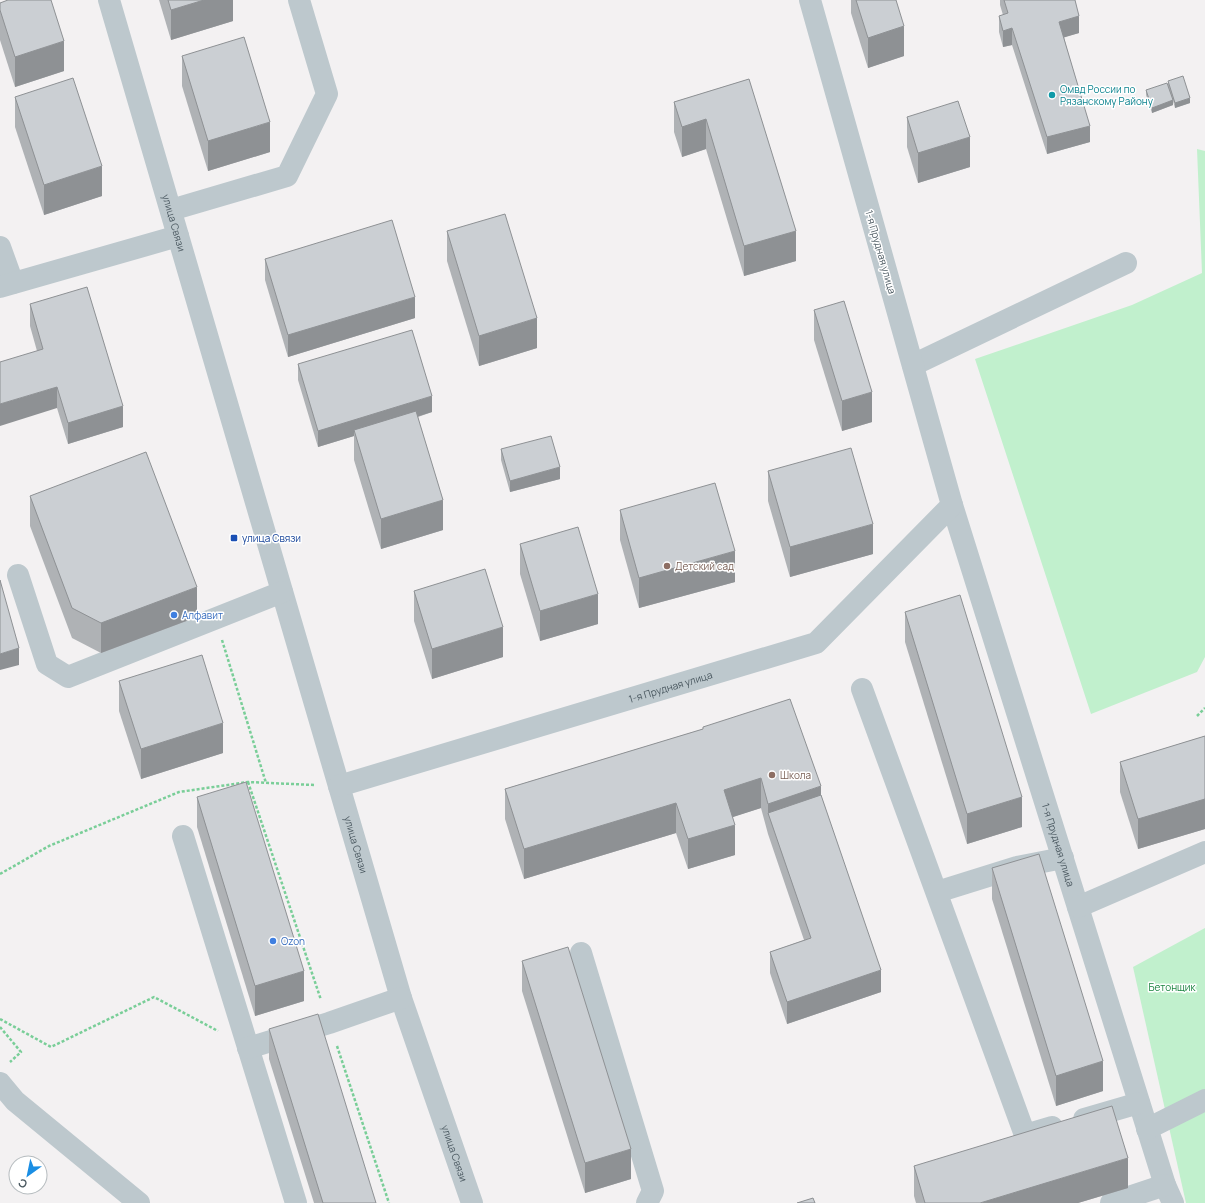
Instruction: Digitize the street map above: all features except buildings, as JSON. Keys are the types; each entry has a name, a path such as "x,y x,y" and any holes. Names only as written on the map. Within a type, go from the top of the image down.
{"street":[{"name":"улица Связи","path":"109,0 401,998 472,1203"},
{"path":"171,210 287,176 327,94 299,0"},
{"name":"1-я Прудная улица","path":"810,0 952,505 1147,1129 1169,1194"},
{"path":"0,247 7,285 178,236"},
{"path":"913,365 1126,263"},
{"name":"1-я Прудная улица","path":"339,786 816,643 952,505"},
{"path":"18,575 47,664 68,677 282,592"},
{"path":"862,689 1025,1135 1139,1103"},
{"path":"183,836 296,1203"},
{"path":"1078,907 1205,852"},
{"path":"937,892 1017,867 1063,858"},
{"path":"582,953 653,1192 647,1203"},
{"path":"248,1048 329,1023 401,998"},
{"path":"3,1074 15,1101 139,1203"},
{"path":"1147,1129 1205,1100"},
{"path":"1111,1203 1169,1194"}],"path":[{"path":"215,619 266,783"},
{"path":"1197,716 1205,708"},
{"path":"0,874 49,846 179,792 248,782 339,786"},
{"path":"248,782 389,1203"},
{"path":"0,1019 51,1046 154,997 248,1048"},
{"path":"0,1027 21,1052 3,1074"}],"green space":[{"path":"1197,149 1205,151 1205,657 1197,672 1091,714 975,359 1132,305 1202,273"},
{"name":"Бетонщик","path":"1205,928 1205,1203 1186,1203 1133,967"}],"place":[{"name":"Омвд России по Рязанскому Району","path":"1052,95"},
{"name":"улица Связи","path":"234,538"},
{"name":"Детский сад","path":"667,566"},
{"name":"Алфавит","path":"174,615"},
{"name":"Школа","path":"772,775"},
{"name":"Ozon","path":"273,941"}]}
